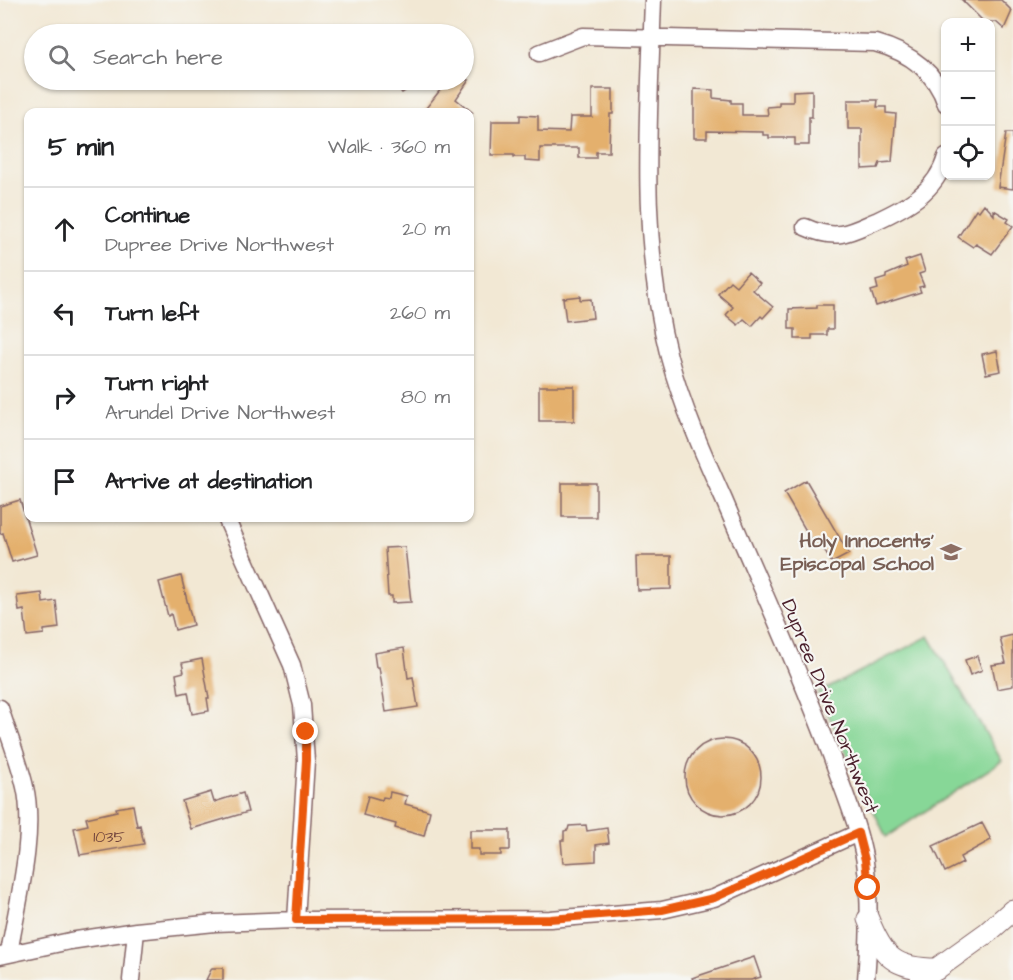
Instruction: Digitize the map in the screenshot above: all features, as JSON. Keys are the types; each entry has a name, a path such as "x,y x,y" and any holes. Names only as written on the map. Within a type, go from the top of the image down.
{"street":[{"name":"Dupree Drive Northwest","path":"653,0 648,127 651,252 657,304 669,357 692,427 818,720 858,833 866,873 868,919 866,980"},
{"path":"538,53 583,36 875,43 892,48 919,63 941,94"},
{"path":"805,227 827,235 845,233 908,206 931,185 941,165"},
{"path":"228,522 292,666 302,705 306,760 296,920"},
{"path":"0,708 26,788 28,814 27,842 5,954 136,931 215,923 296,920 550,919 662,910 714,898 858,833"},
{"path":"868,919 880,947 896,962 929,975 988,932 1013,910"},
{"path":"131,980 136,931"}],"green space":[{"path":"929,636 1002,761 886,837 818,693"}],"building":[{"path":"962,0 1001,0 1012,11 1004,29 995,22 995,18 980,18"},
{"path":"592,89 613,89 609,152 596,152 596,158 579,158 579,148 540,148 540,162 525,161 525,157 514,157 514,155 491,155 492,121 520,121 520,115 538,116 538,131 569,132 570,117 592,117"},
{"path":"694,89 713,90 713,98 731,100 731,103 742,103 742,115 768,115 767,107 779,106 779,102 793,102 793,91 812,90 809,145 795,145 795,138 769,138 769,135 763,135 763,132 707,131 707,138 694,138"},
{"path":"440,90 462,90 456,99 467,108 426,108"},
{"path":"848,100 878,100 877,107 886,107 886,113 896,114 892,162 880,163 878,168 862,169 862,129 848,129"},
{"path":"1006,133 1013,133 1013,189 998,187"},
{"path":"984,204 994,215 994,210 1009,219 1007,222 1013,226 992,254 976,244 973,247 958,237 976,209 979,211"},
{"path":"920,256 925,272 919,274 924,286 919,287 921,292 876,306 871,291 878,289 876,281 907,266 905,261"},
{"path":"748,272 760,283 753,290 773,307 752,326 744,319 738,325 726,315 733,307 718,294 730,281 736,286"},
{"path":"580,296 580,300 591,299 593,318 566,321 563,298"},
{"path":"817,305 833,305 833,329 827,329 827,335 812,335 812,339 795,339 795,329 789,329 789,309 817,308"},
{"path":"997,351 1001,371 986,374 982,354"},
{"path":"539,386 574,386 574,421 539,421"},
{"path":"806,480 849,554 832,563 821,545 816,548 784,493"},
{"path":"562,483 596,483 596,517 562,517"},
{"path":"20,500 24,522 27,522 37,555 12,562 3,533 0,534 0,506"},
{"path":"405,547 411,602 392,603 392,596 388,596 385,548"},
{"path":"636,556 671,556 671,589 637,590"},
{"path":"181,576 193,625 175,630 171,614 168,616 159,582"},
{"path":"42,593 43,603 56,601 59,628 44,630 44,634 27,636 24,610 19,611 17,596"},
{"path":"1013,635 1013,686 997,689 992,665 1006,663 1000,638"},
{"path":"404,648 408,678 413,677 418,707 386,712 379,667 376,667 374,653"},
{"path":"977,656 982,670 970,675 965,660"},
{"path":"202,659 209,711 192,714 188,692 179,694 176,674 184,672 182,663"},
{"path":"716,739 730,739 744,745 755,756 761,770 758,792 750,804 730,815 716,815 702,809 691,798 685,784 685,770 691,756 702,745"},
{"path":"211,792 214,802 243,793 248,812 191,829 182,801"},
{"path":"390,792 407,796 405,804 430,811 424,836 395,828 396,824 363,815 368,796 382,800 383,797 389,798"},
{"path":"133,805 137,826 140,825 144,844 80,855 74,828 88,825 86,818"},
{"path":"982,823 991,840 960,857 963,863 945,872 933,846"},
{"path":"586,825 587,831 607,828 609,843 596,845 596,861 563,863 561,840 564,840 564,831 568,830 569,826"},
{"path":"470,830 510,830 510,850 501,850 501,855 479,855 479,849 470,849"},
{"path":"754,957 761,977 751,980 693,980 692,978"},
{"path":"212,968 223,968 223,980 206,980"}],"place":[{"name":"Holy Innocents' Episcopal School","path":"951,552"}],"route":[{"path":"306,732 296,920 550,919 662,910 714,898 858,833 865,860 868,888"}]}
